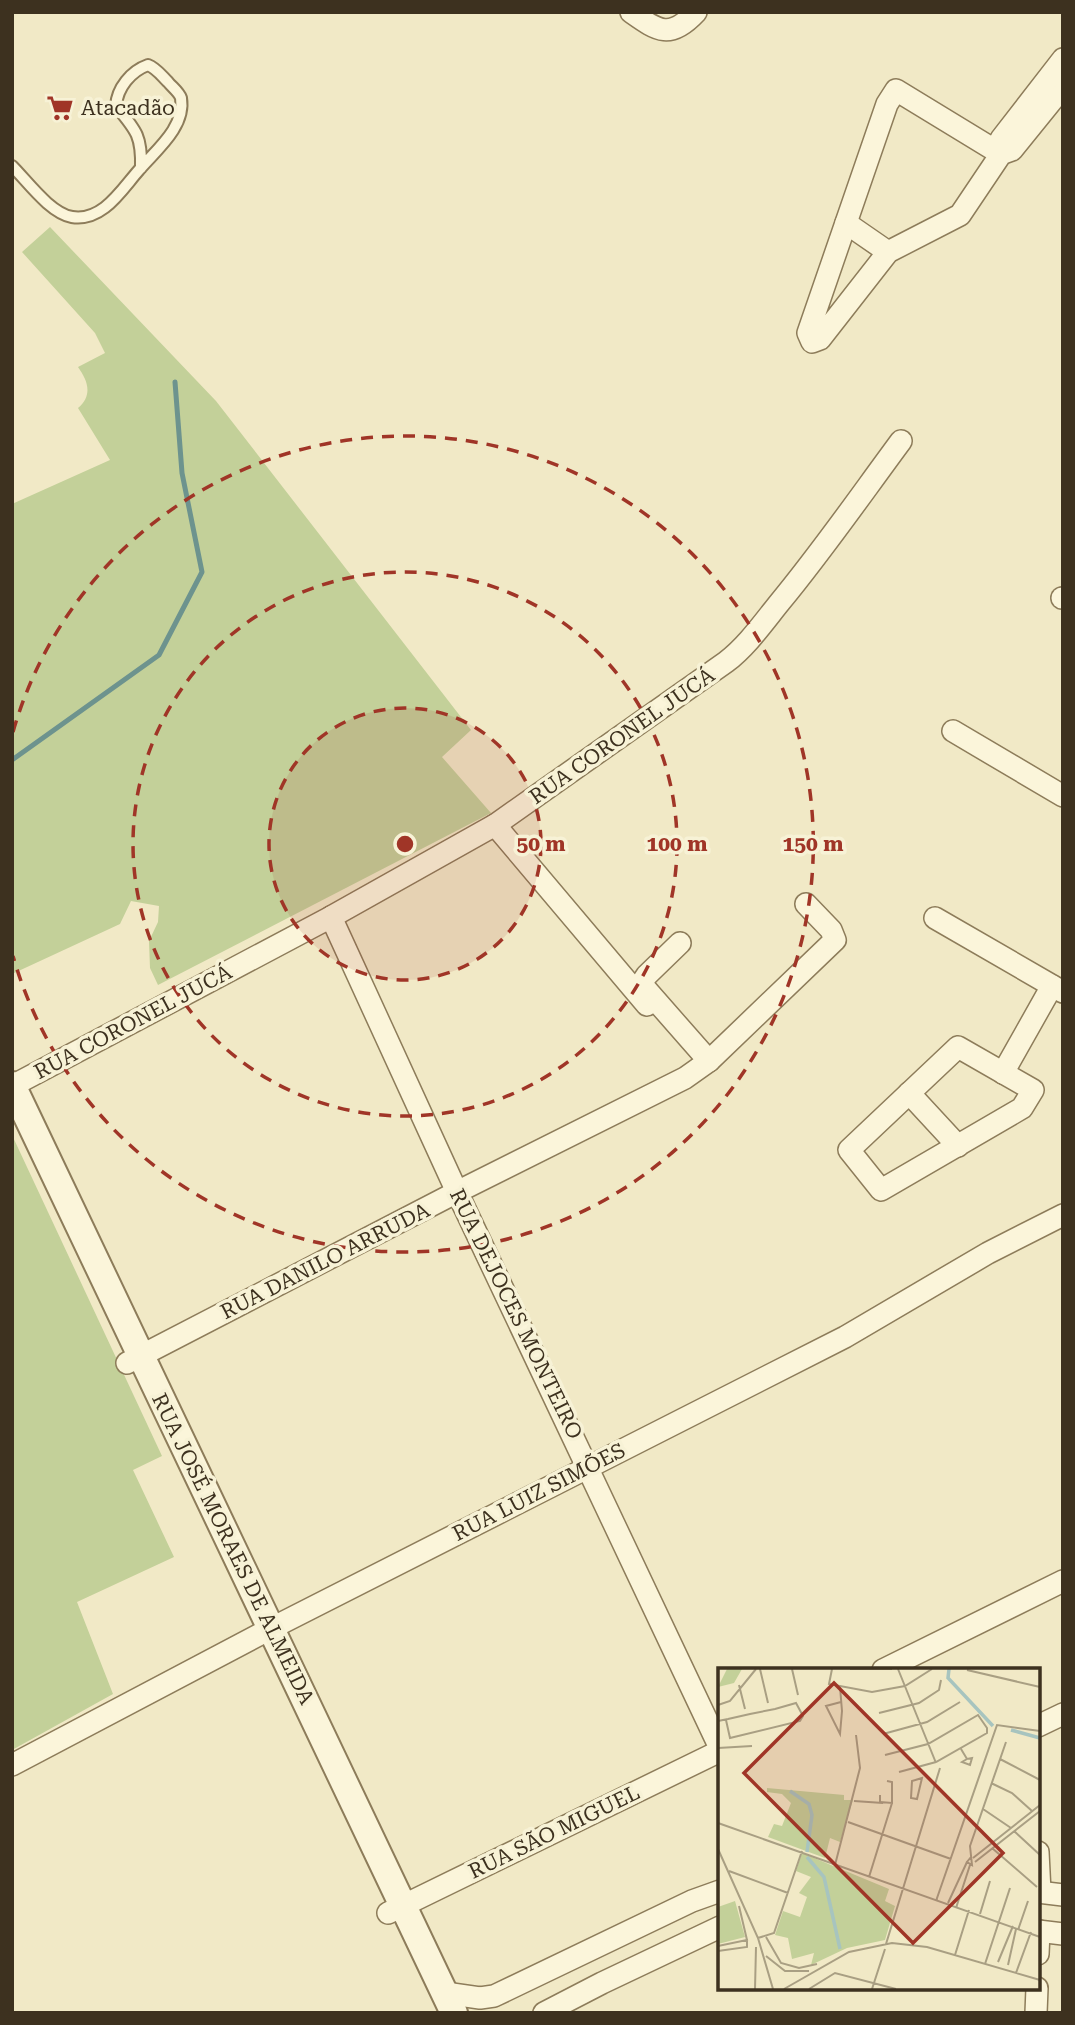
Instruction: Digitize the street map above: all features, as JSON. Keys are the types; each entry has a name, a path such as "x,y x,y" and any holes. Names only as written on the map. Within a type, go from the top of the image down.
{"street":[{"path":"631,12 651,26 670,31 685,23 696,12"},
{"path":"1001,154 896,90 887,104 808,333 812,342 820,340 888,251 960,215 1001,154 1001,139 1063,59"},
{"path":"1001,154 1012,150 1063,87"},
{"path":"845,223 888,251"},
{"name":"RUA CORONEL JUCÁ","path":"12,1086 331,917 495,825 736,654 798,580 901,441"},
{"path":"953,731 1063,796"},
{"path":"495,825 705,1064"},
{"name":"RUA DANILO ARRUDA","path":"134,1360 457,1192 673,1084 705,1064 835,940 831,930 807,904"},
{"name":"RUA DEJOCES MONTEIRO","path":"331,917 457,1192 718,1745"},
{"path":"935,918 1057,989 1003,1073"},
{"path":"680,943 647,975 643,981 644,987 705,1064"},
{"path":"958,1047 1003,1073 1033,1090 1022,1108 881,1190 849,1150 958,1047"},
{"name":"RUA JOSÉ MORAES DE ALMEIDA","path":"12,1086 134,1360 395,1909 445,2006"},
{"path":"909,1093 958,1146"},
{"name":"RUA JOSÉ MORAES DE ALMEIDA","path":"12,1123 134,1360"},
{"name":"RUA LUIZ SIMÕES","path":"12,1765 588,1466 845,1337 988,1253 1063,1215"},
{"path":"888,1668 1063,1581"},
{"path":"1040,1725 1063,1714"},
{"name":"RUA SÃO MIGUEL","path":"395,1909 718,1750"},
{"path":"445,2006 483,2006 494,1996 586,1951 692,1901 718,1892"},
{"path":"1040,1892 1063,1895"},
{"path":"661,1917 676,1948"},
{"path":"544,2013 718,1928"},
{"path":"1040,1931 1063,1934"},
{"path":"586,1951 602,1983"},
{"path":"1036,2013 1037,1990"}],"lane":[{"path":"12,166 61,214 74,218 83,217 103,209 114,200 176,127 181,98 177,91 148,65 137,69 129,77 122,86 116,103 138,134 141,168"}],"green space":[{"path":"50,227 216,401 471,730 442,757 491,813 158,985 150,968 149,941 158,922 159,906 131,901 120,924 12,974 12,504 110,460 78,408 86,398 87,388 78,367 105,353 95,333 22,252"},
{"path":"12,1135 162,1456 133,1470 174,1557 77,1602 113,1694 12,1750"}],"waterway":[{"path":"12,760 159,655 202,572 182,473 175,382"}],"place":[{"name":"Atacadão","path":"60,108"}]}
